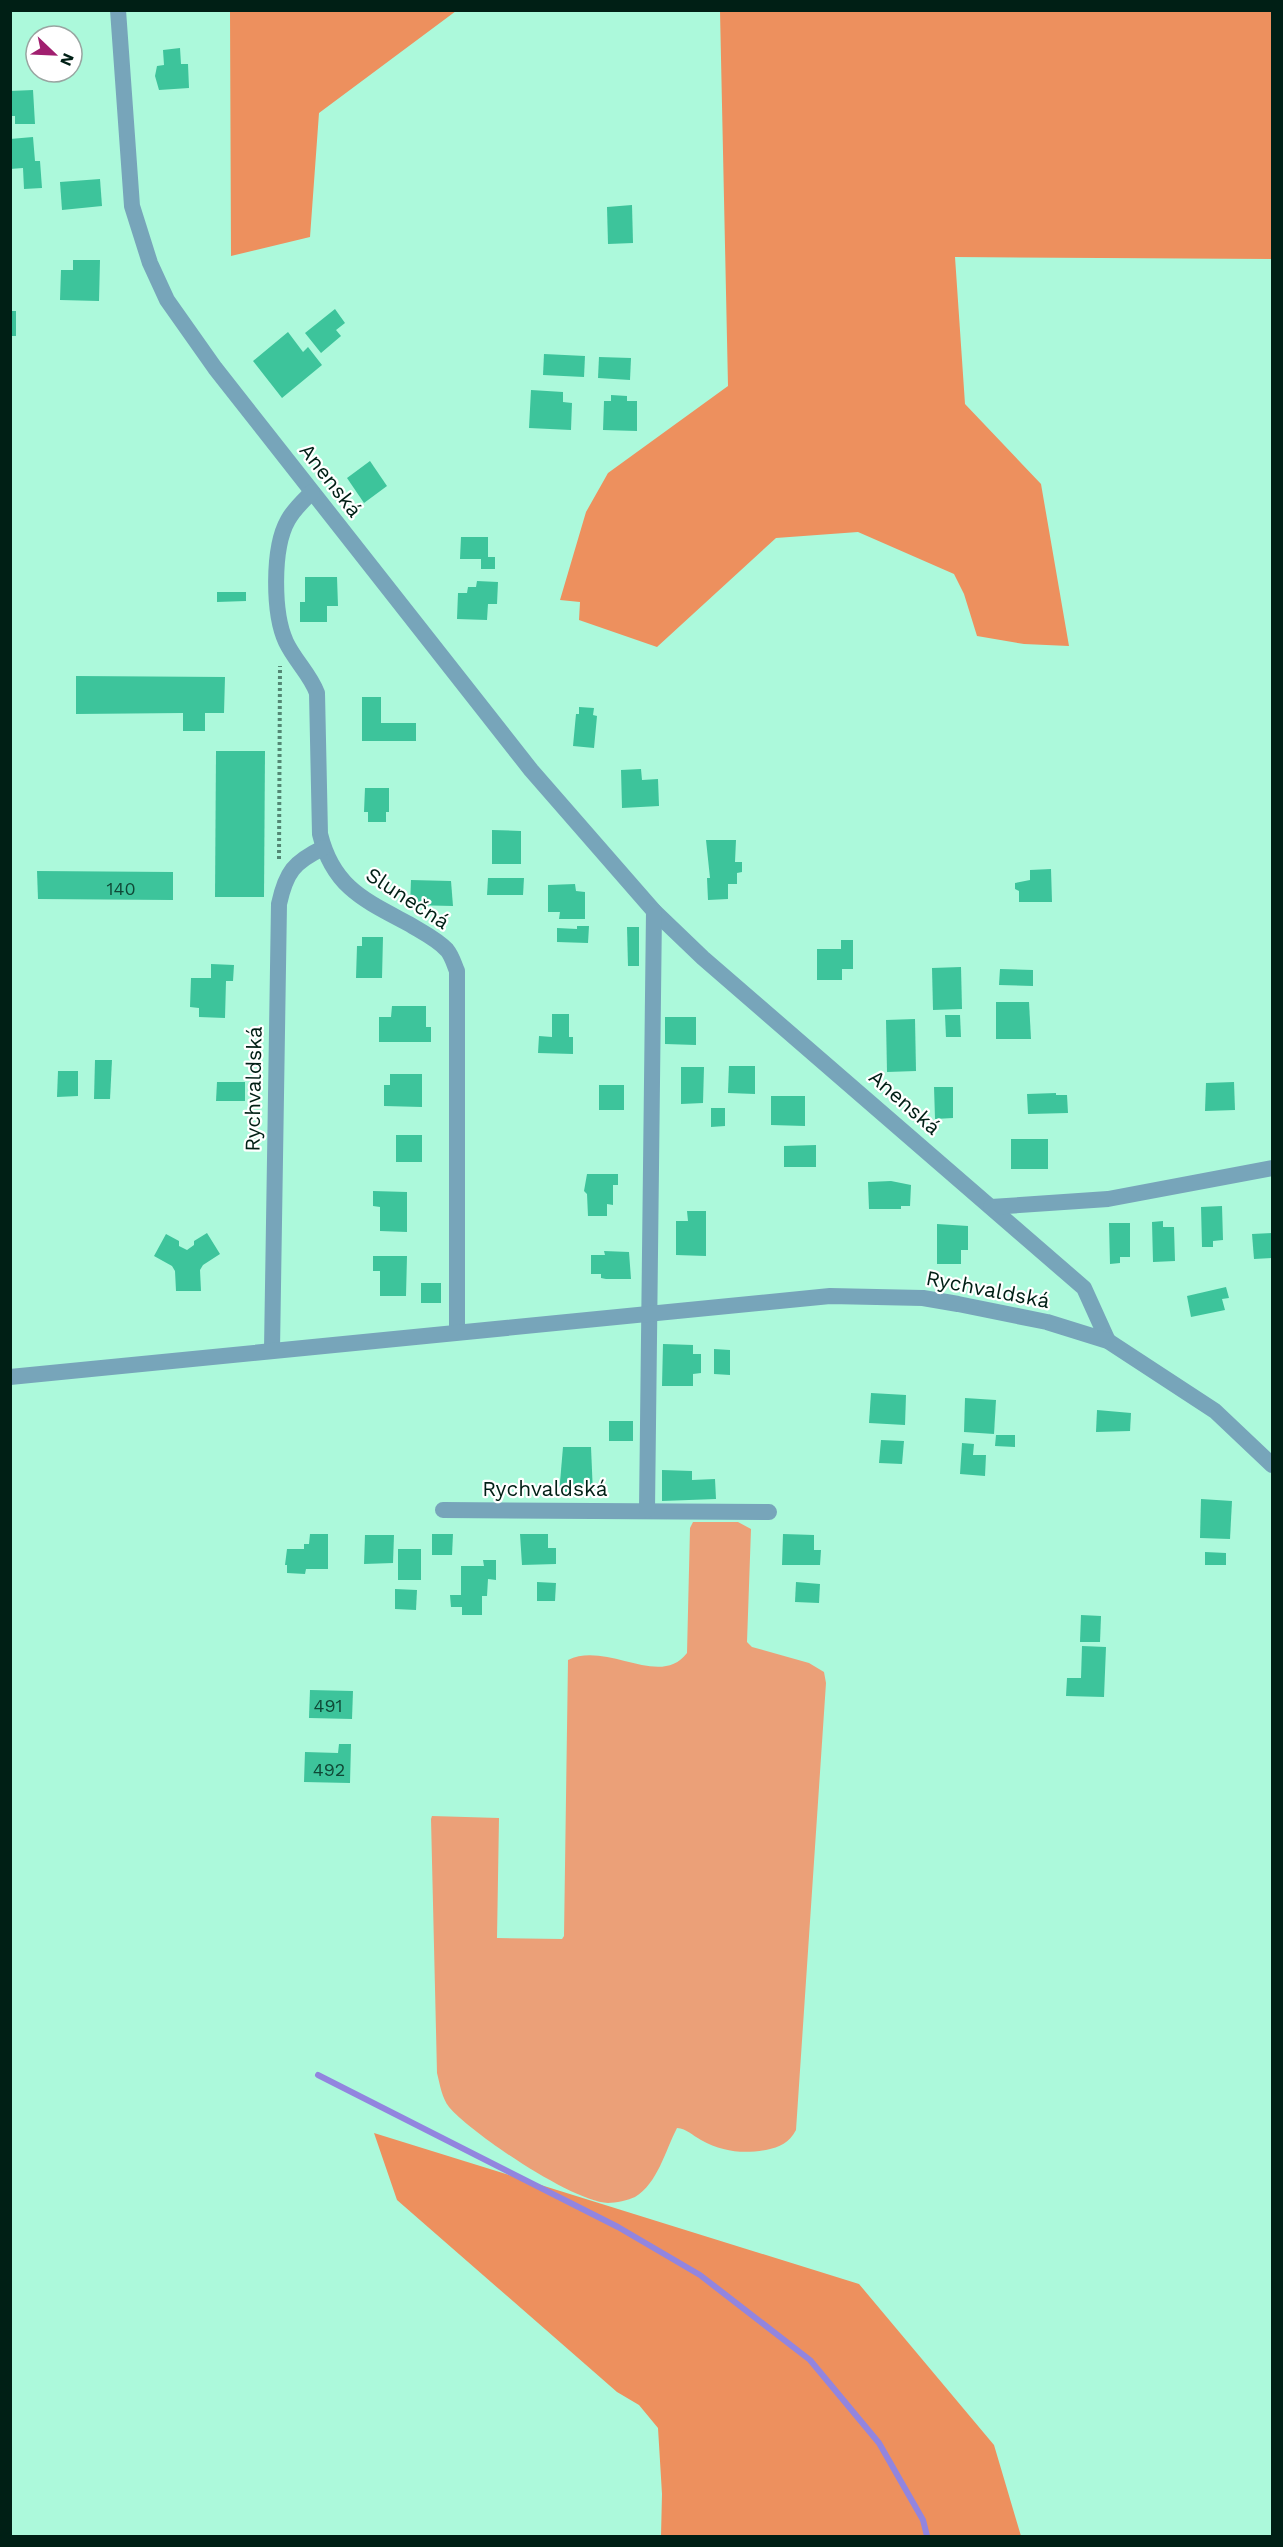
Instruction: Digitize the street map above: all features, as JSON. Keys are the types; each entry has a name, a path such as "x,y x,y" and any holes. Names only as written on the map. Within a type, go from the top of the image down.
{"street":[{"name":"Anenská","path":"118,10 132,206 150,263 167,300 214,368 531,770 654,911 703,958 1084,1288 1108,1341"},
{"name":"Slunečná","path":"312,492 287,521 279,543 277,574 280,623 286,643 312,680 317,693 320,834 323,848 332,870 345,884 372,904 430,936 448,951 457,971 458,1332"},
{"path":"284,883 293,867 323,848"},
{"name":"Rychvaldská","path":"272,1350 278,930 284,883"},
{"path":"647,1510 654,911"},
{"path":"991,1207 1108,1199 1272,1168"},
{"name":"Rychvaldská","path":"10,1377 830,1296 923,1298 1047,1322 1108,1341 1215,1411 1272,1465"},
{"name":"Rychvaldská","path":"443,1510 769,1512"}],"path":[{"path":"280,658 278,868 284,883"}],"shaded area":[{"path":"230,11 456,11 319,113 310,237 231,256"},
{"path":"720,11 1272,11 1272,259 955,257 965,404 1041,484 1069,646 1024,644 977,636 964,594 954,574 858,532 776,538 657,647 579,620 580,602 560,600 586,512 608,473 728,386"},
{"path":"693,1522 738,1522 751,1529 747,1642 752,1647 809,1663 824,1672 826,1683 796,2130 780,2146 766,2150 741,2152 717,2147 677,2128 650,2184 635,2197 608,2203 592,2200 572,2191 524,2165 461,2119 445,2100 437,2073 431,1819 432,1816 499,1818 497,1938 562,1939 564,1936 568,1660 583,1656 599,1656 662,1667 676,1663 687,1653 690,1528"},
{"path":"374,2133 859,2284 994,2445 1021,2536 661,2536 662,2494 658,2428 639,2405 617,2392 397,2200"}],"building":[{"path":"180,48 181,64 188,64 189,88 159,90 155,76 157,66 164,65 163,50"},
{"path":"33,90 35,124 15,124 15,116 10,116 10,91"},
{"path":"33,137 35,161 40,161 42,188 24,189 23,168 10,169 10,139"},
{"path":"100,179 102,206 62,210 60,182"},
{"path":"632,205 633,243 608,244 607,207"},
{"path":"73,260 100,260 99,301 60,300 61,270 73,270"},
{"path":"335,309 345,323 336,330 341,336 321,353 305,333"},
{"path":"10,311 16,311 16,336 10,336"},
{"path":"288,332 303,352 308,347 322,365 282,398 253,361"},
{"path":"544,354 585,356 584,377 543,375"},
{"path":"599,357 631,358 630,380 598,378"},
{"path":"531,390 563,392 563,402 572,403 571,430 529,428"},
{"path":"611,395 627,396 627,401 637,401 637,431 603,430 604,401 611,401"},
{"path":"370,461 387,486 364,503 347,478"},
{"path":"461,537 488,537 488,557 495,557 495,569 481,569 481,559 460,559"},
{"path":"305,577 337,577 338,606 327,606 327,622 300,622 300,602 305,602"},
{"path":"477,581 498,582 497,604 488,604 487,620 457,619 458,593 467,593 468,587 476,587"},
{"path":"217,592 246,592 246,601 217,602"},
{"path":"76,676 225,677 224,713 205,713 205,731 183,731 183,713 76,714"},
{"path":"362,697 381,697 381,723 416,723 416,741 362,741"},
{"path":"579,707 594,708 593,715 597,716 594,748 573,746 576,714 579,714"},
{"path":"216,751 265,751 264,897 215,897"},
{"path":"641,769 642,780 658,779 659,806 622,808 621,770"},
{"path":"365,788 389,788 389,812 386,812 386,822 368,822 368,812 364,812"},
{"path":"492,830 521,831 521,864 492,864"},
{"path":"706,840 736,840 735,862 742,862 742,872 737,873 737,884 728,884 728,899 708,900 707,878 710,878"},
{"path":"1051,869 1052,902 1019,902 1019,891 1015,889 1015,883 1030,880 1030,870"},
{"path":"37,871 173,872 173,900 38,899"},
{"path":"488,878 524,878 523,895 487,895"},
{"path":"411,880 451,881 453,906 410,905"},
{"path":"575,884 576,891 585,892 585,919 559,919 560,912 548,912 548,885"},
{"path":"577,926 589,926 588,943 557,942 557,928 577,929"},
{"path":"627,927 639,927 639,966 628,966"},
{"path":"362,937 383,937 382,978 356,978 357,946 362,946"},
{"path":"841,940 853,940 853,969 842,969 842,980 817,980 817,949 841,949"},
{"path":"211,964 234,965 233,981 226,981 225,1018 199,1017 199,1008 190,1007 191,978 211,978"},
{"path":"961,967 962,1009 933,1010 932,968"},
{"path":"1000,969 1033,970 1033,986 999,985"},
{"path":"996,1002 1029,1002 1031,1039 996,1039"},
{"path":"392,1006 426,1006 426,1027 431,1027 431,1042 379,1042 379,1017 391,1017"},
{"path":"552,1014 569,1014 569,1037 573,1037 573,1054 538,1053 539,1036 552,1037"},
{"path":"945,1015 960,1015 961,1037 946,1037"},
{"path":"665,1017 696,1017 696,1045 665,1044"},
{"path":"915,1019 916,1071 887,1072 886,1020"},
{"path":"95,1060 112,1060 110,1099 94,1099"},
{"path":"729,1066 755,1066 755,1094 728,1093"},
{"path":"681,1067 704,1067 703,1103 681,1104"},
{"path":"58,1071 78,1071 78,1096 57,1097"},
{"path":"390,1074 422,1074 422,1107 384,1106 384,1085 390,1085"},
{"path":"217,1082 245,1082 245,1101 216,1101"},
{"path":"1234,1082 1235,1110 1205,1111 1206,1083"},
{"path":"599,1085 624,1085 624,1110 599,1110"},
{"path":"934,1087 953,1087 953,1118 935,1119"},
{"path":"1056,1093 1056,1095 1067,1095 1068,1113 1028,1114 1027,1094"},
{"path":"771,1096 805,1096 805,1126 771,1125"},
{"path":"711,1108 725,1108 725,1126 711,1127"},
{"path":"396,1135 422,1135 422,1162 396,1162"},
{"path":"1011,1139 1048,1139 1048,1169 1011,1169"},
{"path":"816,1145 816,1167 784,1167 784,1146"},
{"path":"587,1174 618,1174 618,1185 613,1185 613,1205 607,1204 607,1216 588,1216 587,1194 584,1191"},
{"path":"891,1181 911,1185 910,1206 901,1206 901,1209 869,1209 868,1182"},
{"path":"373,1191 407,1192 407,1232 380,1231 380,1207 373,1206"},
{"path":"1222,1206 1223,1240 1213,1241 1213,1247 1202,1247 1201,1207"},
{"path":"687,1211 706,1211 706,1256 676,1255 676,1221 688,1221"},
{"path":"1163,1221 1163,1227 1174,1227 1175,1261 1153,1262 1152,1222"},
{"path":"1109,1223 1130,1223 1130,1257 1120,1257 1120,1263 1110,1264"},
{"path":"937,1224 968,1226 968,1250 961,1250 961,1264 937,1264"},
{"path":"207,1233 220,1254 203,1265 200,1270 201,1291 176,1291 175,1271 172,1266 154,1256 166,1234 179,1241 179,1246 187,1250 194,1245 194,1241"},
{"path":"1272,1233 1272,1258 1254,1259 1252,1234"},
{"path":"604,1251 629,1252 631,1279 606,1279 601,1278 601,1274 591,1274 591,1255 605,1255"},
{"path":"373,1256 407,1256 406,1296 380,1296 380,1271 373,1271"},
{"path":"421,1283 441,1283 441,1303 421,1303"},
{"path":"1226,1287 1229,1298 1222,1299 1225,1310 1191,1317 1187,1296"},
{"path":"663,1344 693,1345 693,1354 701,1354 701,1373 693,1374 693,1386 662,1386"},
{"path":"714,1349 730,1350 730,1375 714,1374"},
{"path":"871,1393 906,1395 905,1425 869,1423"},
{"path":"965,1398 996,1400 994,1434 964,1432"},
{"path":"1097,1410 1131,1413 1130,1431 1096,1432"},
{"path":"609,1421 633,1421 633,1441 609,1441"},
{"path":"996,1435 1015,1435 1015,1447 995,1446"},
{"path":"881,1440 904,1441 902,1464 879,1463"},
{"path":"962,1443 974,1444 973,1455 986,1455 985,1476 960,1474"},
{"path":"563,1447 591,1447 593,1494 559,1494"},
{"path":"662,1470 692,1471 692,1480 715,1479 716,1499 662,1501"},
{"path":"1201,1499 1232,1501 1230,1539 1200,1538"},
{"path":"310,1534 328,1534 328,1569 306,1569 305,1574 287,1573 287,1565 285,1565 287,1549 304,1549 304,1544 309,1544"},
{"path":"432,1534 453,1534 452,1555 432,1555"},
{"path":"520,1534 548,1534 548,1548 556,1548 556,1564 522,1565"},
{"path":"783,1534 814,1535 814,1550 821,1550 820,1565 782,1565"},
{"path":"365,1535 394,1535 393,1563 364,1564"},
{"path":"398,1549 421,1549 421,1580 398,1580"},
{"path":"1205,1552 1226,1553 1226,1565 1205,1565"},
{"path":"483,1560 496,1560 496,1580 488,1579 487,1596 482,1596 482,1615 462,1615 462,1607 451,1607 450,1595 461,1595 461,1566 484,1566"},
{"path":"537,1582 556,1583 555,1601 537,1601"},
{"path":"796,1582 820,1584 819,1603 795,1602"},
{"path":"395,1589 417,1590 416,1610 395,1609"},
{"path":"1081,1615 1101,1616 1100,1642 1080,1642"},
{"path":"1082,1646 1106,1647 1104,1697 1066,1696 1067,1678 1081,1678"},
{"path":"310,1690 353,1691 352,1719 309,1718"},
{"path":"339,1744 351,1744 350,1783 304,1782 305,1752 338,1753"}],"waterway":[{"path":"318,2075 618,2227 700,2275 810,2360 879,2443 923,2520 927,2536"}]}
